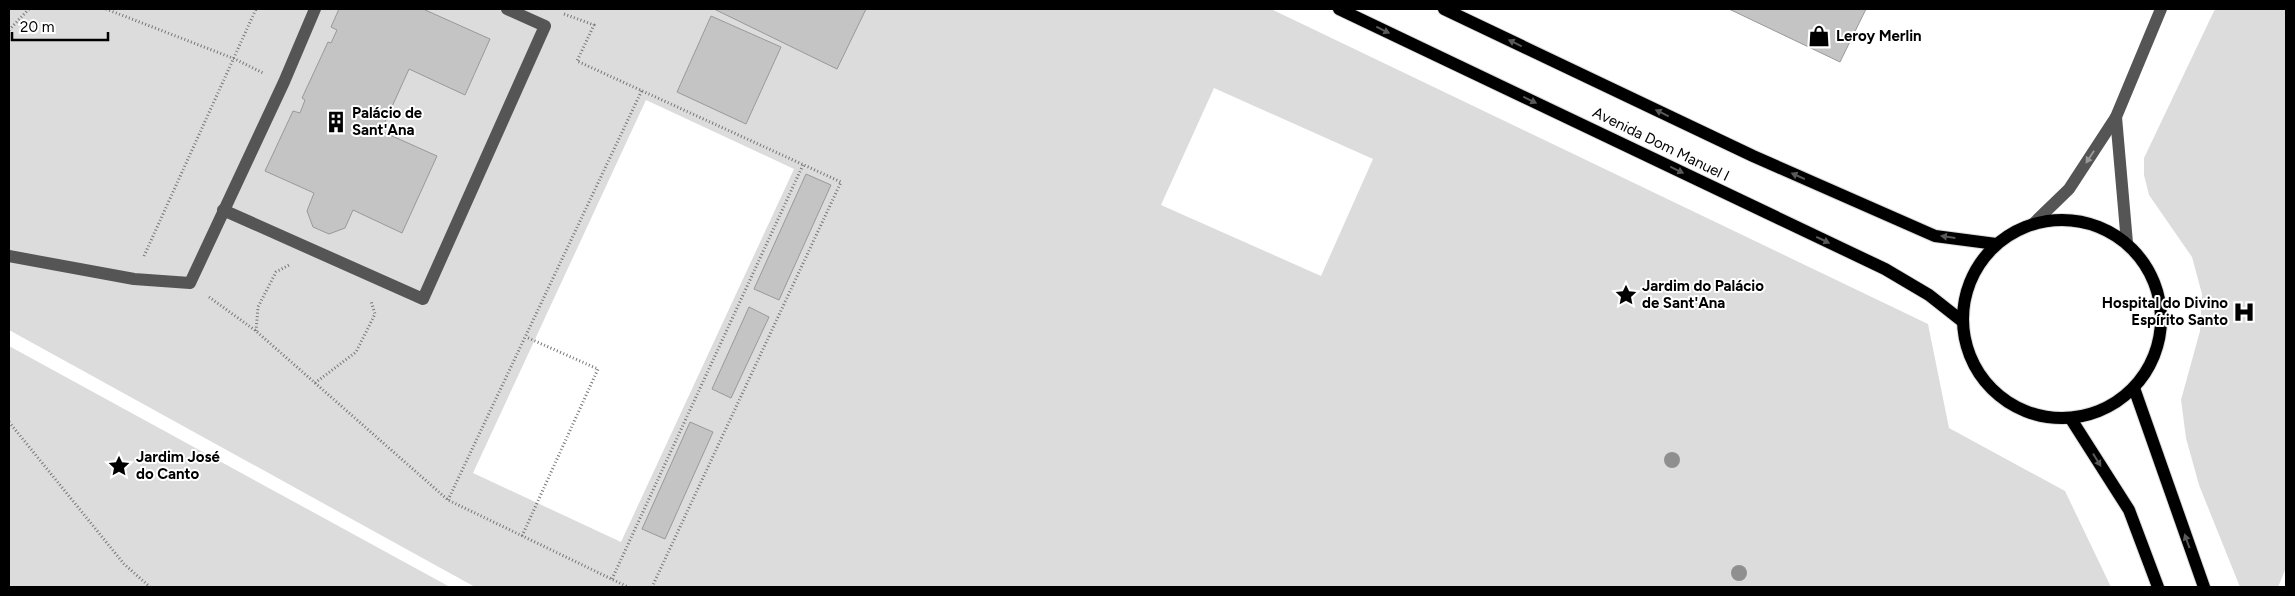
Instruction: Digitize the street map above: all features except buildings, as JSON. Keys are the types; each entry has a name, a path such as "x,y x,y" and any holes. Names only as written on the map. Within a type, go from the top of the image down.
{"main road":[{"name":"Avenida Dom Manuel I","path":"1340,9 1885,269 1930,295 1962,321"},
{"name":"Avenida Dom Manuel I","path":"1444,9 1753,156 1926,232 1936,236 1996,244"},
{"path":"2066,220 2098,226 2127,243 2148,268 2159,298 2161,322 2161,330 2152,361 2134,388 2116,403 2095,414 2071,419 2039,417 2008,404 1984,382 1967,353 1962,321 1966,292 1978,266 1996,244 2013,232 2033,224 2066,220"},
{"path":"2134,388 2204,587"},
{"path":"2071,419 2129,510 2158,587"}],"street":[{"path":"9,256 134,279 190,283 284,82 315,9"},
{"path":"223,210 422,300 545,26 507,9"},
{"path":"2033,224 2069,189 2116,117 2161,9"},
{"path":"2116,117 2127,243"}],"path":[{"path":"9,30 29,9"},
{"path":"106,9 235,59 284,82"},
{"path":"134,279 256,9"},
{"path":"545,26 565,13 594,25 577,62 841,182 652,587"},
{"path":"448,500 642,90"},
{"path":"612,580 803,164"},
{"path":"256,331 258,307 276,272 293,263"},
{"path":"190,283 256,331 448,500 628,587"},
{"path":"315,383 356,352 375,314 370,298"},
{"path":"522,536 598,369 526,337"},
{"path":"9,422 124,564 150,587"}],"shaded area":[{"path":"9,9 1271,9 1928,324 1949,428 2065,491 2111,587 475,587 9,330","holes":["1214,88 1373,159 1321,276 1161,205","646,100 794,169 621,542 473,473"]},
{"name":"Hospital do Divino Espírito Santo","path":"2215,9 2286,9 2286,568 2278,587 2240,587 2199,485 2186,438 2181,400 2200,331 2202,294 2192,257 2149,195 2144,175 2144,158"},
{"name":"Jardim José do Canto","path":"9,346 450,587 9,587"}],"place":[{"name":"Leroy Merlin","path":"1819,36"},
{"name":"Palácio de Sant'Ana","path":"336,122"},
{"name":"Jardim do Palácio de Sant'Ana","path":"1626,295"},
{"name":"Hospital do Divino Espírito Santo","path":"2244,312"},
{"name":"Jardim José do Canto","path":"119,466"}]}
